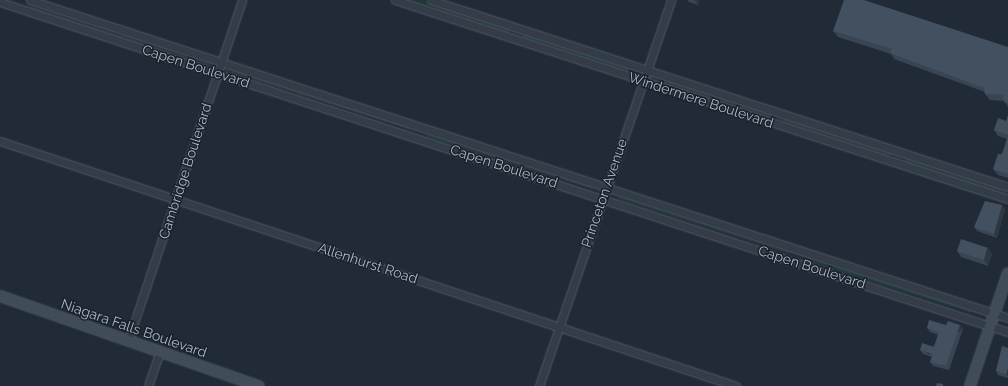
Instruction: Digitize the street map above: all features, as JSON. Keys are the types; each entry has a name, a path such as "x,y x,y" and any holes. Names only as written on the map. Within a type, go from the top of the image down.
{"main road":[{"path":"970,386 1008,273"},
{"name":"Niagara Falls Boulevard","path":"0,296 259,386"}],"street":[{"name":"Capen Boulevard","path":"30,0 1008,318"},
{"name":"Cambridge Boulevard","path":"128,341 242,0"},
{"name":"Windermere Boulevard","path":"395,0 1008,199"},
{"name":"Windermere Boulevard","path":"431,0 1008,187"},
{"name":"Princeton Avenue","path":"539,386 642,80 671,0"},
{"name":"Capen Boulevard","path":"0,2 1008,332"},
{"name":"Allenhurst Road","path":"0,141 736,386"},
{"path":"148,386 160,352"}],"green space":[{"path":"407,0 423,0 508,27 510,31 507,33"},
{"path":"31,6 208,63 207,65 30,8"},
{"path":"523,33 627,66 628,70 625,71 523,38"},
{"path":"232,70 410,128 411,130 231,73"},
{"path":"665,79 769,113 771,116 768,118 663,84 662,80"},
{"path":"785,118 890,152 891,155 888,157 783,122"},
{"path":"427,134 591,187 592,189 426,137"},
{"path":"905,157 1008,190 1006,195 903,162"},
{"path":"618,196 788,252 790,254 617,199"},
{"path":"806,258 971,311 971,313 805,261"}],"building":[{"path":"844,0 864,0 1008,47 1008,103 1004,102 1003,95 985,94 984,88 890,53 892,49 833,31"},
{"path":"1008,115 1008,135 994,130 998,118 1006,121"},
{"path":"1008,136 1008,174 993,169 998,154 1002,154"},
{"path":"985,201 1002,205 994,234 974,227"},
{"path":"961,239 988,248 984,260 957,251"},
{"path":"929,320 946,325 948,321 960,325 946,366 930,362 933,354 920,350 922,343 934,347 939,332 927,328"},
{"path":"1002,346 1008,348 1008,368 1006,374 996,371"},
{"path":"937,383 943,384 943,386 936,386"}]}
